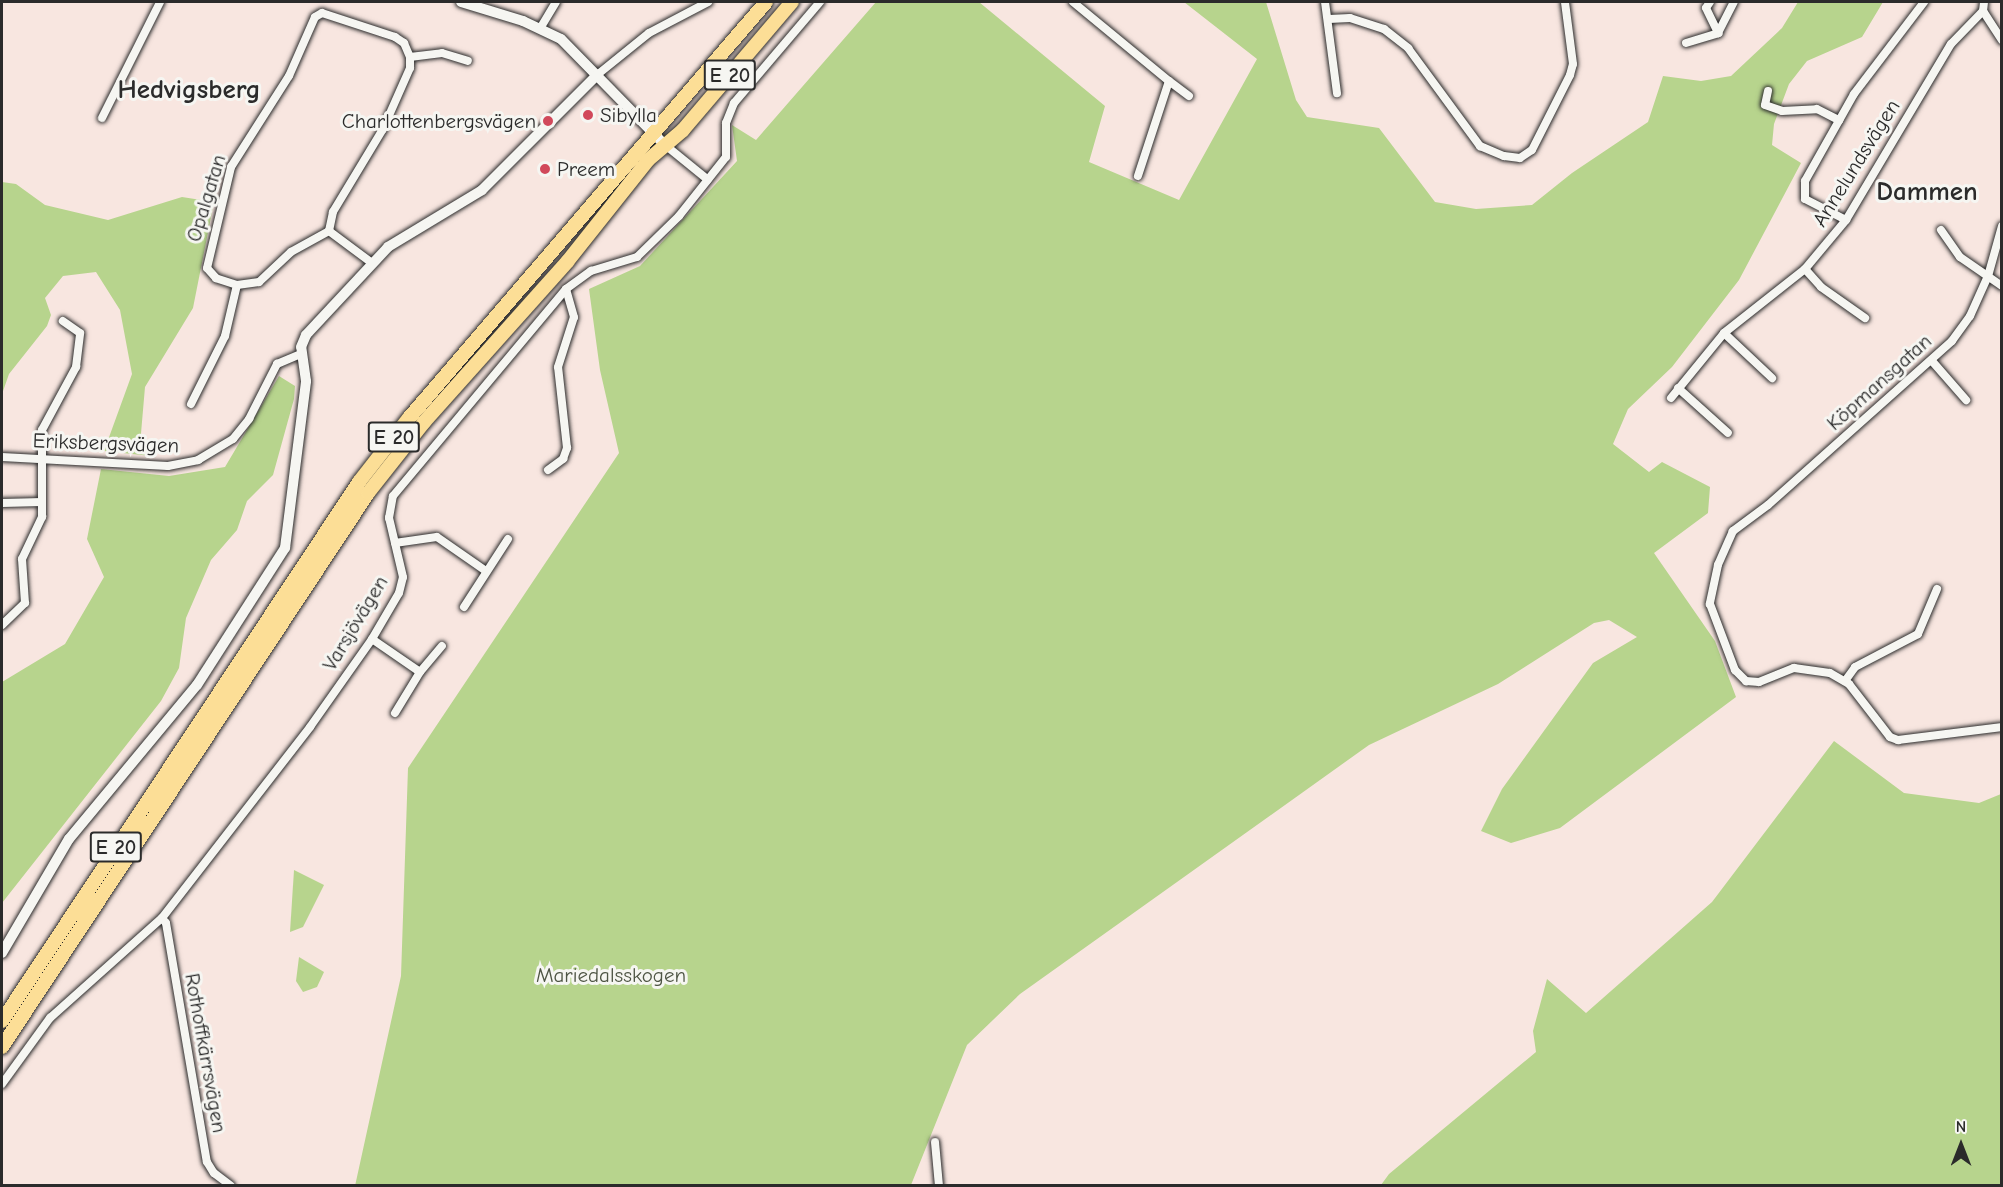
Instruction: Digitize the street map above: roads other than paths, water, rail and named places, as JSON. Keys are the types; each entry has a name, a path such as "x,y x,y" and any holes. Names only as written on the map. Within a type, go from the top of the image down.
{"highway":[{"name":"E 20","path":"2,1021 366,473 652,133 766,2"},
{"name":"E 20","path":"2,1047 245,677 390,464 664,144 683,130 792,2"}],"street":[{"path":"102,118 160,2"},
{"path":"460,2 541,27 561,39 652,133 708,180"},
{"path":"541,27 556,2"},
{"path":"2,953 69,839 207,671 285,548 306,381 301,354 306,335 372,263 402,236 456,208 482,190 597,75 649,33 708,2"},
{"name":"Varsjövägen","path":"2,1084 50,1018 162,918 304,736 372,639 402,585 389,512 393,496 566,290 580,276 623,264 647,250 708,180 726,157 726,123 734,103 820,2"},
{"path":"1073,2 1189,96"},
{"path":"1325,2 1337,93"},
{"path":"1329,19 1350,18 1384,29 1408,48 1480,146 1520,158 1532,150 1570,75 1573,64 1565,2"},
{"path":"1710,2 1706,8 1718,33"},
{"path":"1686,43 1718,33 1734,2"},
{"path":"1846,220 1804,199 1803,191 1839,120 1924,2"},
{"path":"1984,2 1983,11 2001,40"},
{"name":"Annelundsvägen","path":"1671,398 1724,333 1805,269 1846,220 1951,44 1983,11"},
{"name":"Opalgatan","path":"237,285 216,278 207,268 224,189 246,138 290,76 315,17 331,13 395,37 404,43 410,57"},
{"path":"191,404 225,336 237,285 259,282 291,252 329,231 333,212 383,129 410,68 410,57 442,53 468,61"},
{"path":"1138,176 1169,81"},
{"path":"1768,91 1765,105 1782,111 1817,109 1839,120"},
{"name":"Köpmansgatan","path":"1845,681 1830,673 1802,668 1759,682 1746,681 1738,675 1710,604 1718,565 1733,531 1932,361 1970,316 1988,276 2001,226"},
{"path":"1941,230 1959,257 2001,286"},
{"path":"329,231 372,263"},
{"path":"1805,269 1821,287 1865,318"},
{"path":"548,470 562,459 567,448 558,367 574,317 566,290"},
{"path":"2,625 25,603 22,559 41,525 42,430 71,382 81,339 78,331 63,321"},
{"path":"1724,333 1772,378"},
{"name":"Eriksbergsvägen","path":"2,457 168,466 208,456 226,446 242,429 277,363 301,354"},
{"path":"1932,361 1966,400"},
{"path":"1678,388 1728,432"},
{"path":"2,506 42,502"},
{"path":"395,543 437,537 486,571"},
{"path":"464,607 508,539"},
{"path":"1938,589 1918,634 1855,667 1845,681 1890,737 1898,740 2001,727"},
{"path":"372,639 420,672"},
{"path":"395,713 420,672 442,646"},
{"name":"Rothoffkärrsvägen","path":"162,918 166,923 207,1162 214,1173 231,1185"},
{"path":"935,1142 939,1185"}],"place":[{"name":"Sibylla","path":"588,115"},
{"name":"Charlottenbergsvägen","path":"548,121"},
{"name":"Preem","path":"545,169"}],"district":[{"name":"Hedvigsberg","path":"189,90"},
{"name":"Dammen","path":"1927,192"}],"park label":[{"name":"Mariedalsskogen","path":"611,975"}]}
